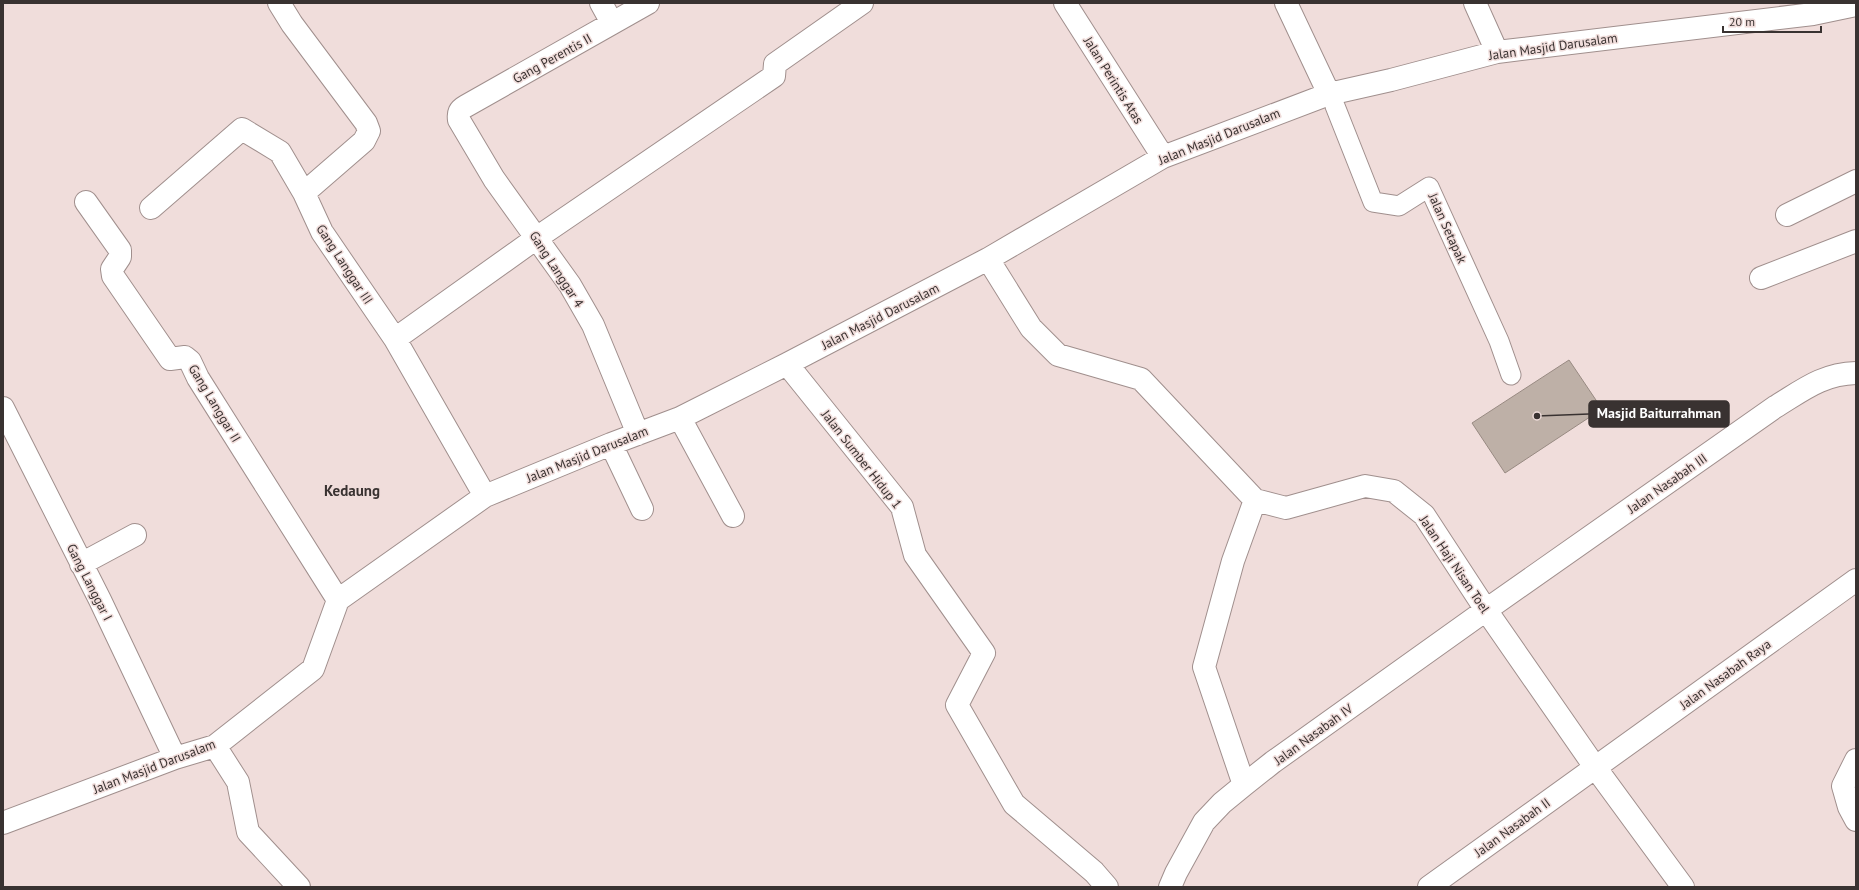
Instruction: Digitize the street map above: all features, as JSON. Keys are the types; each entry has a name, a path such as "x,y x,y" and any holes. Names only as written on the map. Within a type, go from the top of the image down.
{"street":[{"path":"279,3 292,24 366,123 369,131 364,141 304,193"},
{"path":"600,3 612,24"},
{"name":"Gang Perentis II","path":"458,115 460,109 648,3"},
{"path":"395,339 538,237 774,76 775,64 862,3"},
{"name":"Jalan Perintis Atas","path":"1065,3 1163,157"},
{"path":"1286,3 1332,100"},
{"path":"1475,3 1497,52"},
{"name":"Jalan Masjid Darusalam","path":"3,823 175,758 215,746 313,669 338,600 485,496 611,444 680,418 988,259 1163,157 1391,80 1497,52 1814,14 1856,5"},
{"name":"Jalan Setapak","path":"1332,100 1373,202 1399,206 1429,187 1499,341 1511,375"},
{"name":"Gang Langgar 4","path":"458,115 459,120 494,179 538,237 570,285 593,325 638,434"},
{"name":"Gang Langgar III","path":"151,208 242,129 280,152 304,193 322,232 395,339 485,496"},
{"path":"1787,215 1856,181"},
{"name":"Gang Langgar II","path":"86,202 120,250 120,257 112,269 114,276 170,359 185,356 190,361 202,385 338,600"},
{"path":"1761,278 1856,241"},
{"path":"988,259 1031,328 1058,355 1142,379 1255,500 1233,561 1204,667 1244,785"},
{"name":"Jalan Sumber Hidup 1","path":"787,364 902,507 915,555 984,653 957,705 1014,804 1094,872 1107,887"},
{"name":"Jalan Nasabah III","path":"1486,610 1774,408 1821,379 1841,373 1856,373"},
{"name":"Gang Langgar I","path":"3,408 100,600 175,758"},
{"path":"680,418 733,516"},
{"path":"611,444 642,509"},
{"name":"Jalan Haji Nisan Toel","path":"1255,500 1286,508 1366,486 1394,491 1424,515 1486,610 1595,767 1683,887"},
{"path":"81,564 135,535"},
{"name":"Jalan Nasabah Raya","path":"1595,767 1856,580"},
{"name":"Jalan Nasabah IV","path":"1170,887 1204,822 1222,803 1244,785 1486,610"},
{"path":"215,746 238,782 248,832 299,887"},
{"path":"1856,760 1843,786 1849,807 1856,820"},
{"name":"Jalan Nasabah II","path":"1429,887 1595,767"}],"building":[{"path":"1569,360 1602,409 1505,473 1472,423"}],"place":[{"name":"Masjid Baiturrahman","path":"1537,416"}],"district":[{"name":"Kedaung","path":"352,491"}]}
